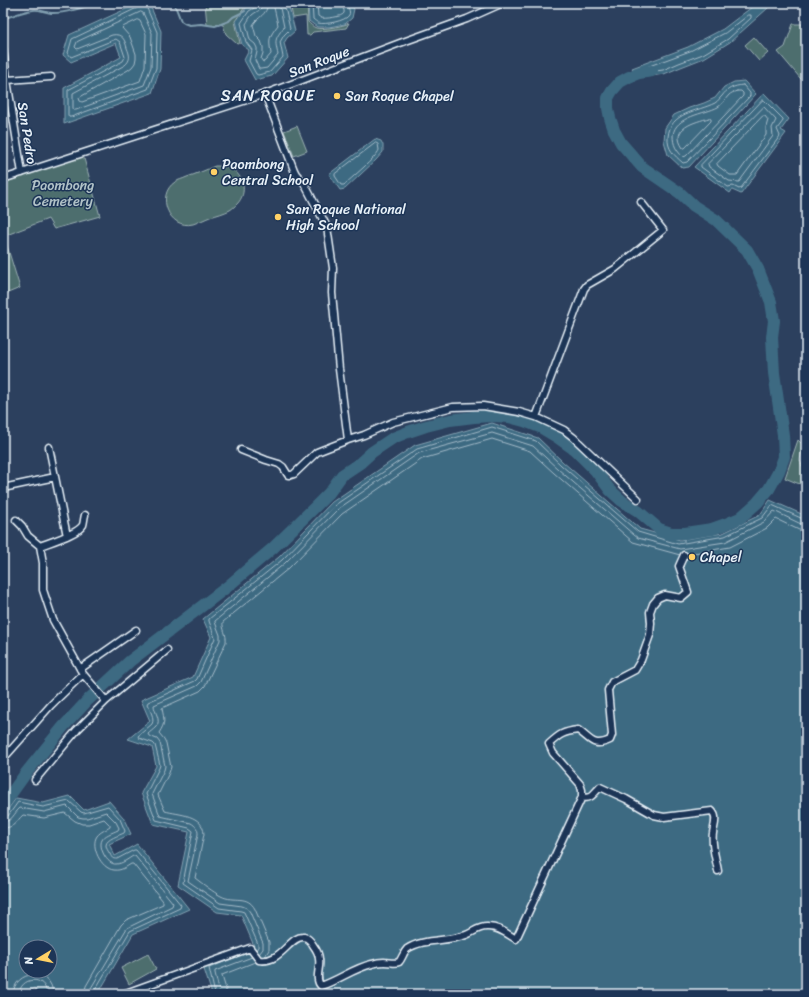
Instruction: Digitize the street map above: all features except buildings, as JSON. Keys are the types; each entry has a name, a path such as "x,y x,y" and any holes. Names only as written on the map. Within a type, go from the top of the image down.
{"street":[{"name":"San Roque","path":"3,179 266,94 467,19 503,3"},
{"name":"San Pedro","path":"3,49 22,173"},
{"path":"7,80 51,77"},
{"path":"266,94 294,170 304,183 327,227 333,268 332,293 339,369 348,440"},
{"path":"536,417 584,289 587,285 615,269 663,230 641,202"},
{"path":"241,450 279,464 288,475 291,475 294,474 317,452 364,435 393,422 453,407 483,406 519,412 536,417 564,430 638,499"},
{"path":"49,448 67,536"},
{"path":"3,488 55,477"},
{"path":"40,546 67,536 80,528 83,524 85,516"},
{"path":"16,520 28,536 40,546 43,563 43,590 53,620 81,671 106,701"},
{"path":"124,994 250,948 259,960 263,961 276,957 293,941 303,937 311,941 318,952 320,960 318,979 321,986 370,964 382,962 396,963 408,949 414,945 456,938 482,927 493,927 516,939 582,797 580,784 553,753 549,744 560,734 578,730 595,743 600,744 610,740 612,735 608,690 612,682 635,670 641,660 650,635 650,612 653,604 658,598 665,596 680,598 688,592 679,566 684,555"},
{"path":"3,759 81,671 136,630"},
{"path":"35,780 77,730 106,701 167,650"},
{"path":"582,797 589,798 600,787 658,816 664,817 711,811 714,812 715,828 713,833 713,845 718,871"}],"green space":[{"path":"205,3 216,3 220,5 222,3 254,3 245,7 235,21 240,43 237,44 226,34 223,25 207,25"},
{"path":"290,3 307,3 308,22 316,28 333,27 349,23 346,28 313,32 310,35 307,35 306,16 293,18"},
{"path":"793,24 802,24 806,30 806,85 778,52 785,47"},
{"path":"754,37 768,53 759,61 745,45"},
{"path":"297,126 307,151 294,156 284,131"},
{"name":"Paombong Cemetery","path":"83,155 100,216 54,229 48,219 4,236 20,288 3,295 3,181"},
{"path":"215,166 228,167 239,175 243,184 243,195 240,200 230,210 193,224 177,222 171,217 166,203 166,195 169,188 176,181"},
{"path":"798,440 803,445 800,460 802,466 806,469 806,485 785,478"},
{"path":"148,954 156,969 129,984 121,968"}],"water":[{"path":"139,3 149,3 161,31 160,69 152,93 64,124 64,88 121,57 116,43 71,62 63,55 69,35"},
{"path":"256,3 288,3 295,31 284,43 288,58 272,76 255,80 244,60 249,50 242,45 236,21 246,8"},
{"path":"308,3 350,3 354,9 352,18 345,24 329,27 317,27 309,21"},
{"path":"756,3 771,3 768,8 730,42 704,58 664,74 639,78 632,68 688,47 723,29"},
{"path":"744,81 756,94 689,167 682,168 668,155 664,141 665,128 674,115 715,98 724,87 734,82"},
{"path":"764,93 789,119 781,130 786,133 741,194 732,190 730,193 694,167"},
{"path":"375,139 381,141 383,145 383,152 345,189 340,190 329,174"},
{"path":"492,423 538,438 563,462 640,529 680,540 723,533 760,515 770,500 806,516 806,994 212,994 203,966 254,946 241,915 217,912 178,885 189,832 153,824 141,793 156,766 152,747 128,739 150,721 141,700 193,677 211,637 203,619 279,557 332,502 415,445"},
{"path":"70,796 84,810 109,801 123,817 131,834 109,844 115,856 137,844 189,909 133,934 98,994 39,994 35,988 25,994 3,994 3,816 16,798 43,803"}],"waterway":[{"path":"3,19 21,12 37,10 51,13 61,12 96,3"},
{"path":"174,3 181,21 189,25 201,24 215,26 229,21 233,17 245,11"},
{"path":"352,3 368,5 375,3"},
{"path":"3,805 26,773 63,727 88,700 130,661 227,587 273,548 329,493 342,475 393,438 426,426 450,420 493,416 509,417 524,421 542,428 574,449 595,470 610,490 622,501 638,511 659,529 671,533 685,533 712,529 740,518 757,503 769,489 779,471 784,457 783,435 774,373 772,337 774,321 771,302 758,269 747,250 716,220 694,206 680,193 642,167 621,143 614,130 608,108 608,98 612,91 620,82 629,77 639,73 652,71"},
{"path":"684,541 685,533"}],"place":[{"name":"San Roque Chapel","path":"337,96"},
{"name":"Paombong Central School","path":"214,172"},
{"name":"San Roque National High School","path":"278,217"},
{"name":"Chapel","path":"692,557"}],"district":[{"name":"SAN ROQUE","path":"268,95"}]}
